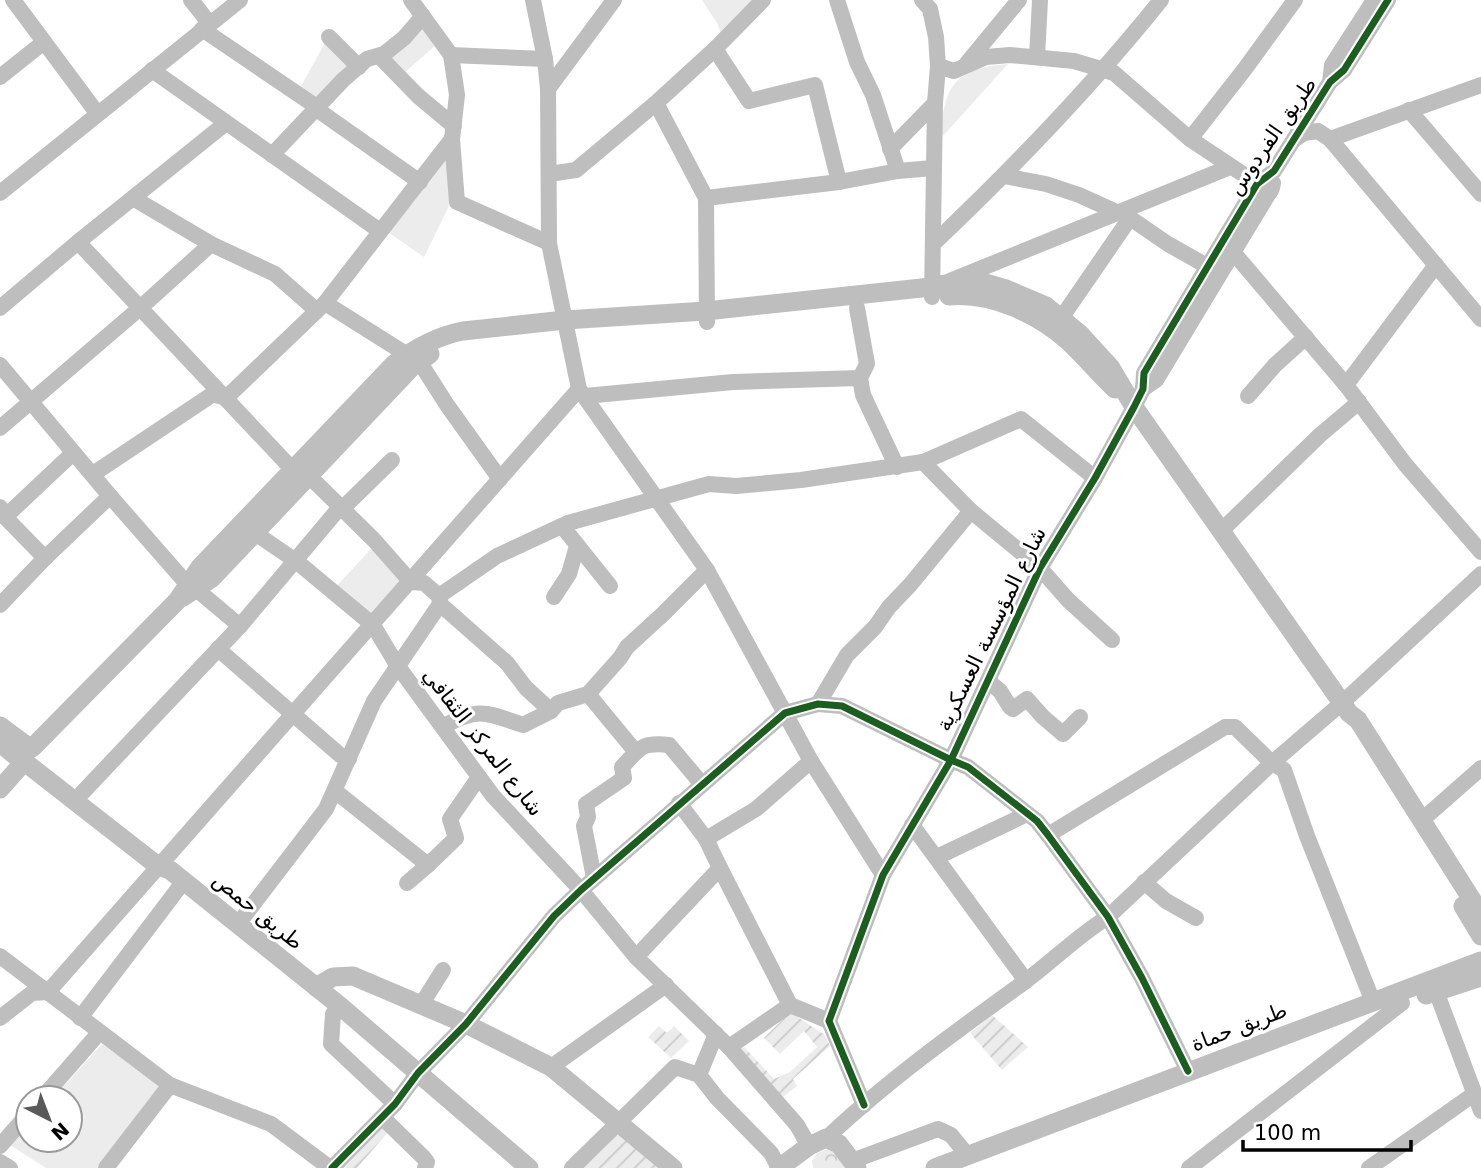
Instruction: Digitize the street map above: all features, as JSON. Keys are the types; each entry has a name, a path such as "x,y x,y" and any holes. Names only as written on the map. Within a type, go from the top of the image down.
{"main road":[{"path":"707,316 985,283 1046,306 1062,317 1111,369 1134,407 1221,531 1346,708 1357,719 1481,914"},
{"path":"192,587 200,567 301,473 413,358 454,344 566,326 858,308 936,289 986,298 1042,322 1069,342 1091,367 1134,407"},
{"path":"0,789 25,756 177,601 192,587 212,578 256,533 301,473"},
{"path":"1346,708 1350,724 1481,936"},
{"name":"طريق حمص","path":"0,726 25,756 340,1006 529,1168"},
{"name":"طريق حمص","path":"0,743 82,793 169,869"},
{"path":"0,773 25,756"},
{"name":"طريق حماة","path":"968,1162 1188,1071 1481,961"},
{"path":"316,987 333,977 353,976 466,1024 551,1067 673,1168"},
{"name":"طريق حماة","path":"935,1168 968,1162 1402,1003 1481,977"},
{"path":"779,1168 822,1139 830,1139 839,1144 855,1164"}],"street":[{"path":"13,0 97,113"},
{"path":"191,0 206,27 420,182"},
{"path":"2,188 240,0"},
{"path":"411,0 451,55 457,95 453,133 457,202 549,243"},
{"path":"533,0 548,89 549,243 582,392 708,570 811,761 883,876"},
{"path":"548,89 614,0"},
{"path":"549,174 576,170 656,103 764,0"},
{"path":"837,0 898,171"},
{"path":"922,0 930,9 938,66 933,168 936,289 1122,216 1230,167"},
{"path":"1037,57 1041,0"},
{"path":"934,243 1004,176 1121,50 1161,0"},
{"path":"1190,139 1295,0"},
{"name":"طريق الفردوس","path":"1329,82 1332,65 1374,0"},
{"name":"طريق الفردوس","path":"1134,407 1143,389 1156,380 1213,270 1329,82 1344,70 1388,0"},
{"path":"967,64 1010,3"},
{"path":"272,155 315,108 359,66 404,38 423,16"},
{"path":"328,37 359,66"},
{"path":"0,77 44,41"},
{"path":"715,49 749,101 815,85 839,182"},
{"path":"379,55 453,133"},
{"path":"451,55 545,59"},
{"path":"938,66 954,71 986,57 1010,55 1074,61 1114,73 1190,139 1264,188"},
{"path":"152,70 380,231"},
{"path":"1331,139 1481,85"},
{"path":"656,103 706,198 707,316"},
{"path":"890,149 935,103"},
{"path":"1409,110 1480,192"},
{"path":"0,308 226,123"},
{"path":"1294,140 1304,133 1318,131 1331,139 1481,319"},
{"path":"226,398 320,306 420,182 453,133"},
{"path":"706,198 933,168"},
{"path":"1004,176 1046,184 1079,195 1122,216 1213,270"},
{"name":"طريق الفردوس","path":"1213,270 1233,252 1264,188"},
{"path":"132,198 211,244 275,274 320,306 413,358 500,479"},
{"path":"1062,317 1122,216"},
{"path":"78,242 301,473 342,507 411,582 424,583 507,663 526,688 551,711"},
{"path":"0,428 211,244"},
{"path":"1233,252 1359,402 1405,464 1481,552"},
{"path":"1346,386 1436,265"},
{"path":"858,308 867,364 860,378 863,396 897,467"},
{"path":"1248,396 1275,365 1306,337"},
{"path":"0,365 110,496 192,587 240,626"},
{"path":"0,1018 32,993 48,992 169,869 292,714 500,479 582,392 733,382 860,378"},
{"path":"93,474 213,394 226,398"},
{"path":"1221,531 1320,435 1359,402"},
{"name":"شارع المؤسسة العسكرية","path":"829,1021 883,876 951,760 1040,568 1095,478 1134,407"},
{"path":"238,924 326,809 374,701 440,600 497,556 562,526 709,484 736,486 923,463 1021,419 1095,478"},
{"path":"45,558 3,512 73,453"},
{"path":"82,793 240,626 342,507 391,460"},
{"path":"923,463 971,511 1040,568 1069,600 1112,640"},
{"path":"0,605 110,496"},
{"path":"818,704 847,655 875,627 971,511"},
{"path":"562,526 610,586"},
{"name":"شارع المركز الثقافي","path":"256,533 296,561 373,625 397,665 501,805 580,890 636,957 729,1047 797,1125 809,1146"},
{"path":"554,597 569,574 577,546"},
{"path":"444,726 466,714 484,712 523,725 551,711 558,704 588,694 627,647 708,570"},
{"path":"830,1139 832,1132 864,1105 1026,981 1090,928 1108,917 1272,763 1346,708 1481,574"},
{"path":"218,649 349,760"},
{"path":"988,681 1000,691 1010,707 1013,709 1027,699 1063,734 1080,716"},
{"path":"588,694 635,751"},
{"path":"0,956 170,1085 271,1124 331,1168 383,1118 418,1073 466,1024 554,916 580,890 785,713 818,704 842,706 968,767 1037,821 1108,917 1188,1071"},
{"path":"1048,835 1225,727 1235,727 1272,763 1284,770 1373,1002"},
{"path":"594,878 584,826 588,817 586,804 624,778 622,767 635,751 646,744 669,746 702,783"},
{"path":"706,839 756,809 811,761"},
{"path":"1422,820 1481,768"},
{"path":"407,883 456,838 450,819 479,777"},
{"path":"335,791 428,865"},
{"path":"679,803 706,839 790,1005 829,1021 864,1105"},
{"path":"937,858 1027,814"},
{"path":"912,825 1026,981"},
{"path":"636,957 720,868"},
{"path":"80,1018 169,869"},
{"path":"1144,882 1166,901 1196,918"},
{"path":"421,1005 443,970"},
{"path":"551,1067 666,985"},
{"path":"1436,991 1481,1111"},
{"path":"1189,1168 1402,1003"},
{"path":"729,1047 790,1005"},
{"path":"340,1006 333,1014 331,1044 395,1104"},
{"path":"54,1084 99,1033"},
{"path":"699,1075 716,1034"},
{"path":"572,1168 675,1067 699,1075 771,1153 779,1168"},
{"path":"106,1168 170,1085"},
{"path":"1368,1168 1474,1094"},
{"path":"383,1118 424,1157 427,1162 425,1168"},
{"path":"855,1164 938,1129 951,1135 968,1162"},
{"path":"0,1146 14,1130"},
{"path":"0,1162 10,1168"}],"green space":[{"path":"702,0 753,0 722,36"},
{"path":"424,25 436,45 404,73 387,55"},
{"path":"326,41 351,67 316,101 299,90"},
{"path":"1008,64 941,138 945,105 955,83 975,70"},
{"path":"449,152 449,206 424,257 388,232"},
{"path":"372,548 408,582 370,623 334,589"},
{"path":"790,1012 825,1035 830,1046 793,1079 797,1086 783,1097 739,1050 744,1047 774,1079 790,1072 817,1047 804,1031 780,1054 764,1038"},
{"path":"992,1015 1028,1047 1002,1070 970,1033"},
{"path":"659,1026 667,1033 674,1026 689,1041 671,1058 648,1037"},
{"path":"102,1044 163,1087 101,1168 46,1168 24,1154 84,1154 84,1084 66,1084"},
{"path":"383,1127 388,1132 357,1168 344,1168"},
{"path":"619,1132 659,1168 580,1168"},
{"path":"831,1148 846,1168 813,1168 812,1161 817,1153"}],"cycle path":[{"path":"864,1105 829,1021 883,875 951,760 1040,568 1095,478 1143,389 1144,373 1257,184 1274,171 1330,82 1344,70 1388,0"},
{"path":"332,1168 395,1104 418,1073 466,1024 554,916 581,890 785,713 818,704 842,706 968,767 1037,821 1108,917 1188,1071"}]}
